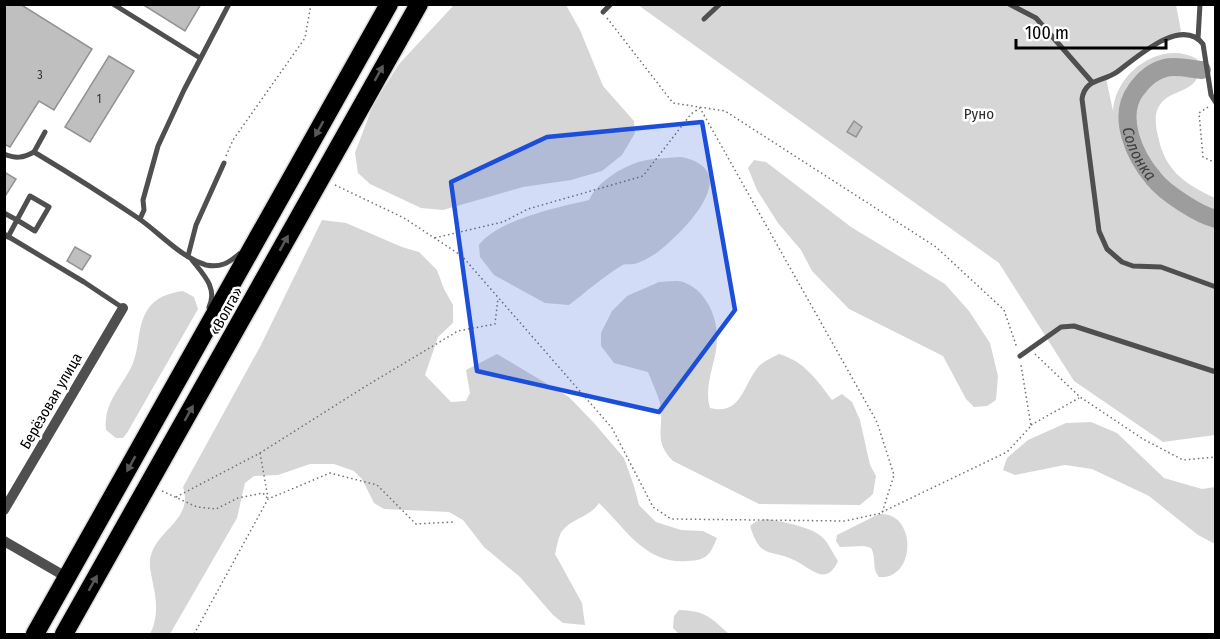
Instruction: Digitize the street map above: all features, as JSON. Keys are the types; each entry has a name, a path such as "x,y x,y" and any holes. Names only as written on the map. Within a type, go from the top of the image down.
{"highway":[{"name":"«Волга»","path":"35,634 389,4"},
{"name":"«Волга»","path":"64,634 419,4"}],"street":[{"name":"Берёзовая улица","path":"4,510 123,308"},
{"path":"4,541 68,578"}],"lane":[{"path":"112,4 200,58"},
{"path":"140,219 158,146 229,4"},
{"path":"603,12 611,4"},
{"path":"704,19 720,4"},
{"path":"1009,4 1036,18 1092,82"},
{"path":"1198,39 1200,4"},
{"path":"1215,103 1210,95 1203,44 1187,34 1160,42 1141,52 1116,73 1092,82 1085,88 1082,99 1099,231 1103,243 1115,258 1122,262 1133,266 1161,267 1215,287"},
{"path":"4,154 13,158 24,157 34,152 45,132"},
{"path":"34,152 140,219 189,257 209,281 212,303"},
{"path":"189,257 196,225 224,163"},
{"path":"4,213 16,220 36,231 49,207 30,196 16,220 6,236 123,308"},
{"path":"256,226 277,204"},
{"path":"233,264 244,245"},
{"path":"189,257 207,265 219,266 229,263 239,254"},
{"path":"207,311 217,293"},
{"path":"1020,356 1061,327 1074,326 1215,372"},
{"path":"191,357 195,334"}],"path":[{"path":"224,163 233,140 305,38 311,4"},
{"path":"603,12 674,103 725,111 936,248 1004,310 1020,356 1030,426"},
{"path":"1215,103 1199,113 1203,157 1215,163"},
{"path":"434,238 503,222 528,209 643,176 692,114 700,108"},
{"path":"700,108 877,422 894,475 882,513"},
{"path":"320,178 404,218 462,256 612,428 653,507 671,519 845,521 882,513 1006,452 1030,426 1080,397"},
{"path":"176,497 260,453 458,331 495,324 498,298"},
{"path":"1030,349 1080,397 1143,439 1184,460 1215,457"},
{"path":"260,453 268,499"},
{"path":"194,634 268,499 330,473 377,485 416,524 454,522"},
{"path":"149,484 197,507 216,509 238,498 263,493 268,499"}],"highlighted area":[{"path":"702,122 735,310 659,412 477,371 451,182 547,137"}],"green space":[{"path":"454,5 566,5 580,30 603,86 634,121 635,133 622,155 602,171 571,180 523,187 443,210 421,208 370,184 358,173 355,153 373,105 399,64"},
{"name":"Руно","path":"638,5 1176,5 1181,31 1106,78 1113,111 1122,84 1131,72 1143,63 1156,56 1169,53 1183,54 1197,59 1196,79 1192,85 1163,101 1157,111 1156,122 1161,148 1171,167 1194,187 1215,198 1215,435 1163,442 1074,381 999,263"},
{"path":"681,157 700,164 708,174 709,187 704,201 694,216 657,253 637,263 621,266 569,305 545,303 494,275 480,257 479,245 500,228 529,216 589,200 599,186 613,174 630,165 647,160"},
{"path":"754,160 766,162 851,227 945,284 969,311 990,343 998,376 996,400 987,406 974,407 966,399 943,356 849,309 812,271 801,250 778,223 757,190 748,168"},
{"path":"322,220 346,223 419,252 437,270 453,305 453,323 438,337 425,375 451,402 466,401 470,393 466,370 497,354 569,397 624,458 639,505 656,522 681,530 703,531 717,538 707,556 688,561 673,561 660,557 638,543 599,503 590,512 566,527 559,539 555,554 582,603 585,625 563,623 553,615 520,577 484,547 463,520 449,512 384,509 374,503 362,479 354,471 334,464 310,464 278,475 254,476 245,483 237,518 170,634 150,634 156,610 150,566 153,550 183,509 185,499 183,487 261,345"},
{"path":"659,282 683,282 698,291 709,305 717,331 708,390 710,408 721,409 735,403 754,373 761,364 769,359 779,354 796,361 821,385 832,400 842,394 852,402 860,420 870,465 876,476 873,494 860,505 759,504 673,461 661,440 660,403 648,372 614,363 601,346 601,333 612,311 627,296"},
{"path":"183,291 194,297 198,309 127,433 123,438 116,438 106,430 108,411 133,363 144,315 159,299 168,294"},
{"path":"1091,422 1117,433 1164,478 1202,489 1215,487 1215,544 1198,535 1149,496 1092,469 1065,465 1015,475 1003,470 1007,458 1028,440 1066,423"},
{"path":"879,514 891,516 900,523 906,533 908,546 906,558 900,568 891,575 879,577 875,570 871,548 840,547 836,541 837,535"},
{"path":"766,519 795,525 817,533 827,542 838,561 833,569 824,575 818,574 787,557 767,552 758,544 750,526"},
{"path":"679,610 707,616 729,634 679,634 673,628 674,616"}],"building":[{"path":"4,4 20,4 92,49 54,110 39,101 10,147 4,144"},
{"path":"142,4 201,4 185,31"},
{"path":"109,56 134,71 90,142 65,127"},
{"path":"854,121 862,127 856,137 847,132"},
{"path":"4,172 16,179 4,198"},
{"path":"75,247 91,256 82,270 67,261"}],"waterway":[{"name":"Солонка","path":"1202,70 1169,67 1149,76 1139,86 1130,101 1128,124 1130,136 1140,160 1159,185 1192,208 1216,219"}]}
